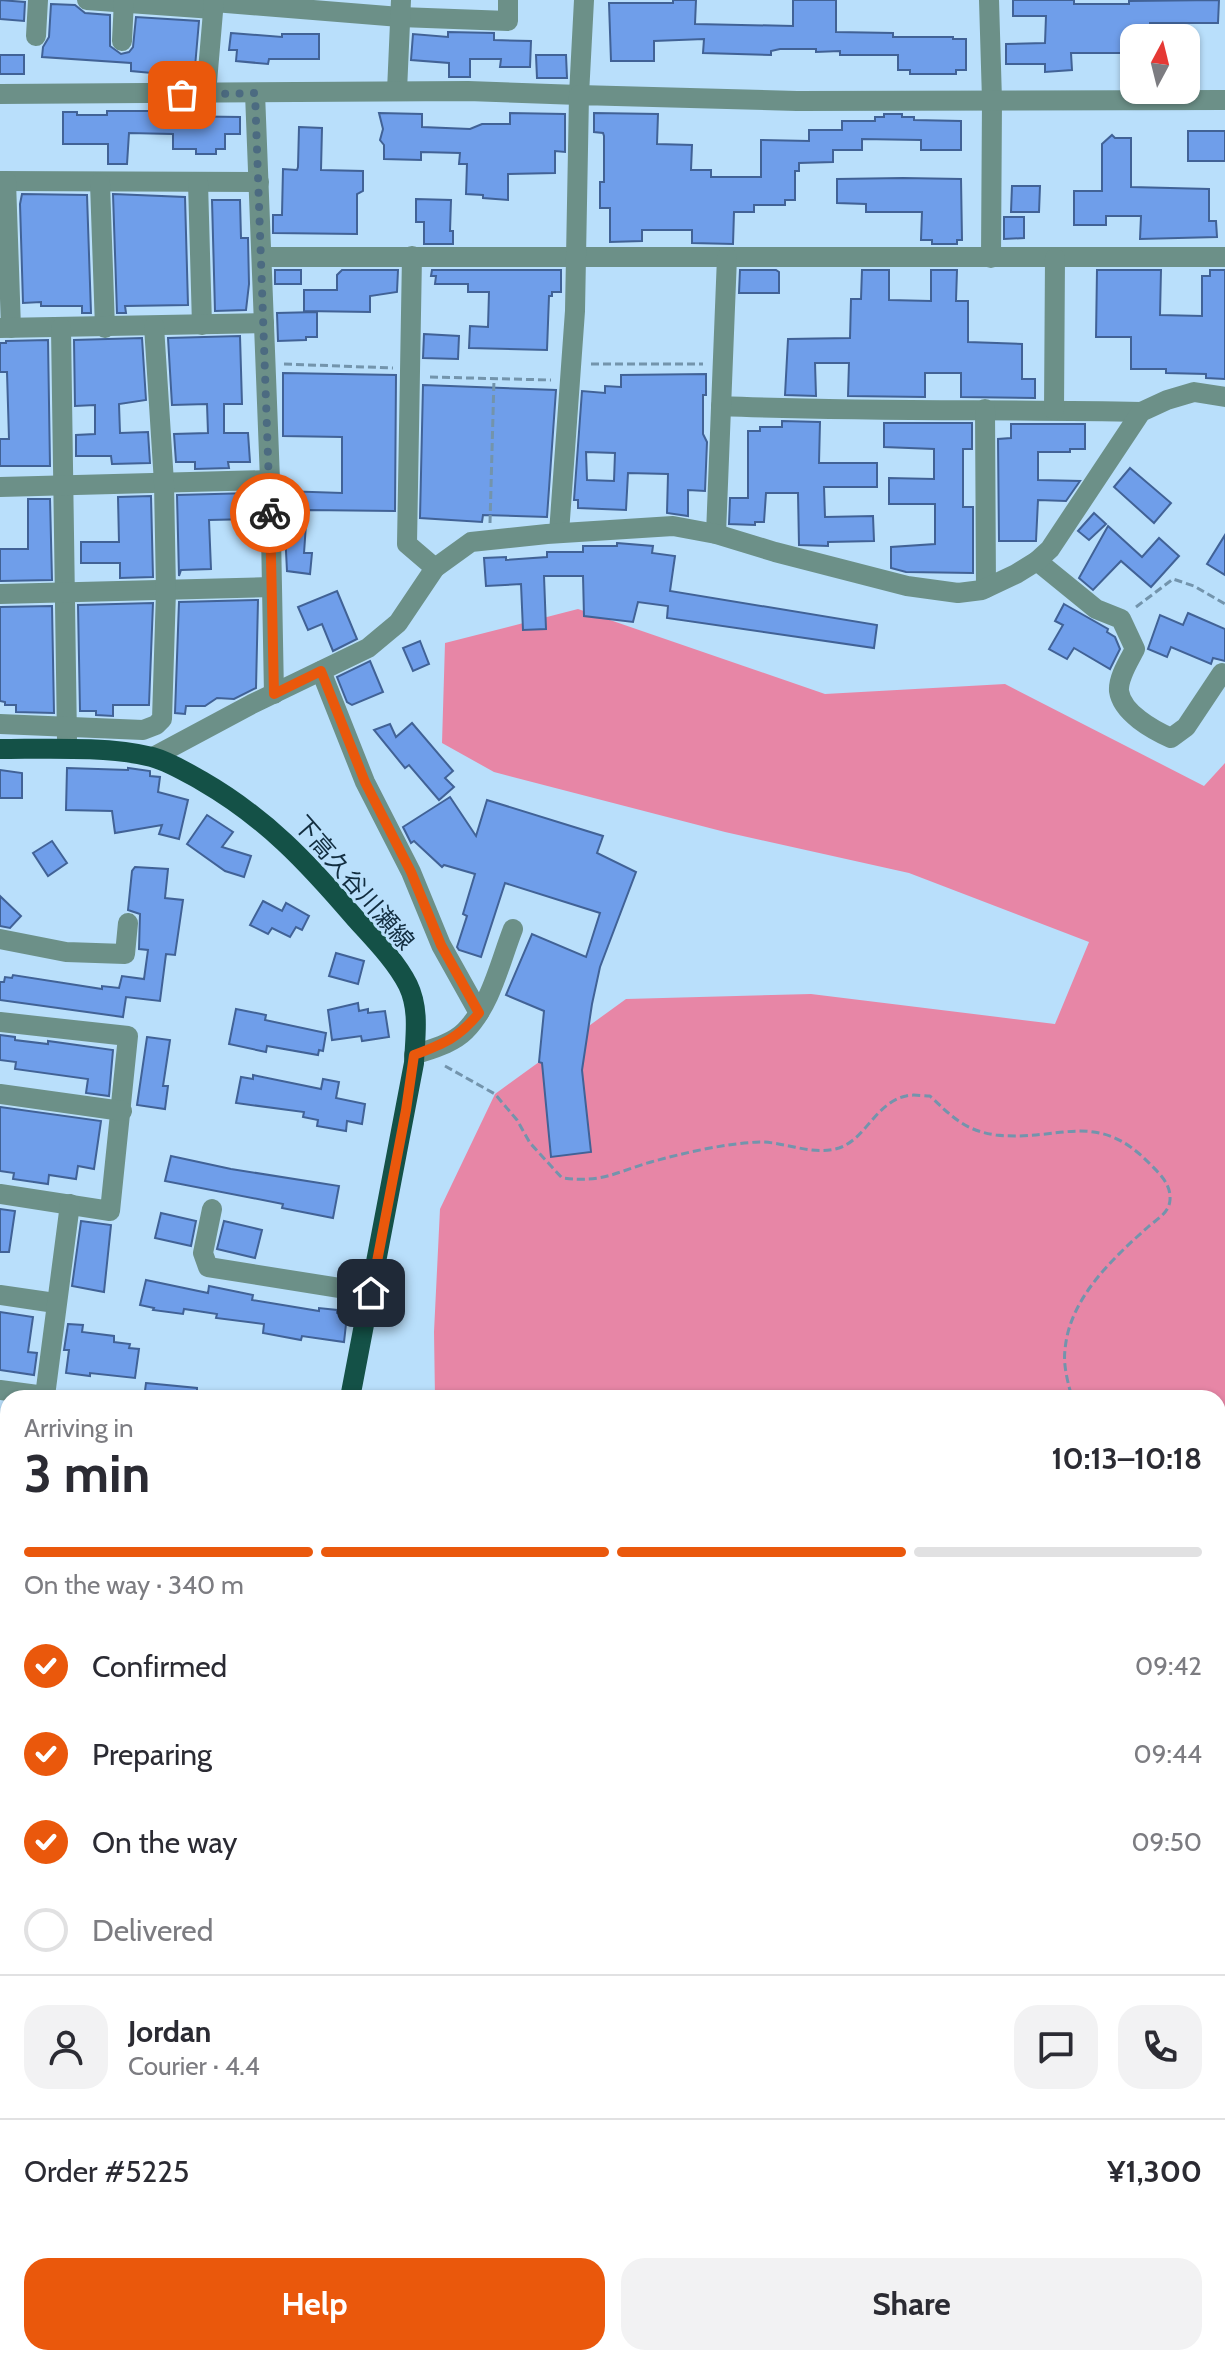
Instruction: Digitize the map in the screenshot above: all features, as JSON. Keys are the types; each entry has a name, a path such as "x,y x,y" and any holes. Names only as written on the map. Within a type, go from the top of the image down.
{"main road":[{"name":"下高久谷川瀬線","path":"0,749 67,738 153,757 183,770 224,794 272,829 305,860 375,941 408,986 417,1029 414,1055 352,1390"}],"street":[{"path":"36,36 38,0"},
{"path":"87,0 400,8 508,21 508,0"},
{"path":"559,533 576,255 584,0"},
{"path":"989,0 991,258"},
{"path":"122,41 124,1"},
{"path":"206,94 213,4"},
{"path":"397,91 400,8"},
{"path":"0,94 397,91 797,101 1225,100"},
{"path":"255,93 270,480 274,694"},
{"path":"259,182 3,181 5,328 264,323"},
{"path":"198,182 202,325"},
{"path":"100,183 105,328"},
{"path":"412,256 407,544 435,568"},
{"path":"262,257 1225,257"},
{"path":"716,534 727,257"},
{"path":"1054,410 1055,258"},
{"path":"0,724 67,738 143,730 162,719 166,591 164,483 154,326"},
{"path":"61,328 67,738"},
{"path":"721,406 817,410 1141,412 1194,392 1225,397"},
{"path":"985,409 986,588"},
{"path":"153,757 368,648 398,623 435,568 471,542 673,526 716,534 907,586 958,593 986,588 1037,561 1050,549 1141,412"},
{"path":"0,487 270,480"},
{"path":"1037,561 1096,609 1121,619 1135,649 1121,676 1119,690 1123,703 1152,730 1171,738 1186,727 1222,673"},
{"path":"0,594 271,587"},
{"path":"321,671 365,782 411,872 441,945 479,1013"},
{"path":"0,939 66,952 125,954 128,923"},
{"path":"414,1055 464,1032 479,1013 513,929"},
{"path":"0,1022 128,1036 110,1211 0,1194"},
{"path":"0,1094 122,1111"},
{"path":"46,1390 70,1204"},
{"path":"212,1209 203,1253 208,1267 371,1293"},
{"path":"0,1295 55,1303"}],"path":[{"path":"265,359 292,365 494,379 723,364"},
{"path":"490,540 494,379"},
{"path":"1121,619 1173,579 1194,586 1225,604"},
{"path":"441,1065 495,1094 540,1155 562,1178 570,1179 608,1178 672,1157 761,1142 804,1150 834,1149 850,1144 881,1108 906,1096 930,1096 962,1126 995,1135 1085,1129 1101,1131 1137,1150 1165,1179 1170,1200 1165,1214 1101,1273 1073,1314 1064,1351 1071,1390"}],"shaded area":[{"path":"578,609 825,694 1005,684 1204,786 1225,763 1225,1390 435,1390 434,1332 440,1209 495,1094 626,999 811,994 1055,1024 1089,942 909,873 725,832 494,772 442,743 445,643"}],"building":[{"path":"0,0 25,2 24,21 0,19"},
{"path":"673,0 696,0 695,24 793,26 793,0 836,0 836,32 966,39 966,70 956,70 956,74 910,74 910,70 898,70 898,55 840,55 840,51 816,52 816,49 780,49 771,51 771,55 703,53 704,39 654,41 654,61 611,61 609,3 673,3"},
{"path":"1013,0 1129,4 1129,1 1219,0 1218,23 1120,24 1120,53 1071,53 1072,70 1045,72 1045,64 1006,64 1006,44 1045,43 1046,16 1013,16"},
{"path":"51,4 75,5 85,13 110,15 110,46 121,54 133,47 136,17 199,21 195,67 173,65 173,75 131,71 131,63 42,57 49,37"},
{"path":"448,32 494,33 494,40 531,41 530,67 500,67 501,59 470,59 470,77 449,77 449,63 411,60 413,34 448,37"},
{"path":"231,33 282,37 282,34 319,34 319,59 269,59 268,64 236,61 237,50 229,50"},
{"path":"0,55 24,55 24,74 0,74"},
{"path":"536,55 566,55 567,78 537,78"},
{"path":"107,111 166,111 166,116 240,117 240,134 225,134 225,149 216,149 216,154 196,154 196,149 173,149 173,134 129,133 127,164 108,164 108,144 63,144 63,112 107,115"},
{"path":"379,113 422,114 422,127 470,129 482,124 510,124 510,113 565,114 565,152 555,151 555,173 508,174 508,200 483,198 483,195 466,194 467,164 459,164 460,153 421,152 421,160 384,159"},
{"path":"594,113 658,114 657,144 692,145 691,170 711,170 711,177 761,177 761,140 809,141 809,130 842,130 842,121 875,121 875,117 884,117 884,114 902,114 902,117 914,117 914,120 961,121 961,150 921,150 921,140 862,139 862,150 833,150 833,162 799,163 799,171 795,171 795,200 785,200 785,205 754,205 754,212 734,212 733,244 692,243 692,230 642,230 642,241 610,242 610,208 600,208 600,182 604,182 604,136 603,133 594,132"},
{"path":"299,127 322,128 321,170 363,171 363,191 357,194 357,234 273,233 273,215 282,215 283,169 297,170 298,167"},
{"path":"1188,131 1225,131 1225,161 1188,161"},
{"path":"1112,135 1115,138 1131,138 1131,187 1209,189 1209,221 1216,221 1217,237 1140,239 1141,216 1106,216 1106,225 1074,225 1074,191 1102,191 1102,144"},
{"path":"837,179 961,179 962,240 957,240 957,244 932,244 932,240 921,240 922,212 866,212 866,204 837,203"},
{"path":"1012,186 1040,186 1039,212 1011,212"},
{"path":"22,194 87,195 91,313 82,313 82,306 23,303"},
{"path":"113,194 185,197 188,305 125,306 126,313 117,313"},
{"path":"416,199 451,200 450,231 453,231 453,244 424,244 424,222 416,222"},
{"path":"212,200 240,200 241,238 248,238 246,310 215,311"},
{"path":"1004,217 1024,217 1024,238 1004,239"},
{"path":"275,270 301,270 301,284 275,284"},
{"path":"342,270 398,270 397,292 370,296 370,312 304,311 304,290 337,290 337,275"},
{"path":"432,270 561,270 561,292 552,292 549,296 547,350 469,348 470,326 488,327 489,292 468,292 468,284 435,284 436,276 431,276"},
{"path":"740,270 776,270 779,272 779,293 739,293"},
{"path":"862,270 889,270 889,300 931,301 931,270 957,270 956,301 968,301 968,342 1022,344 1022,379 1035,379 1035,398 961,397 961,373 925,373 925,397 848,396 849,363 815,363 816,396 785,395 788,339 850,338 851,299 861,299"},
{"path":"1097,270 1161,270 1160,315 1202,316 1202,276 1210,276 1210,270 1225,270 1225,379 1206,378 1206,374 1166,373 1166,369 1131,369 1131,337 1096,337"},
{"path":"317,312 317,337 278,341 277,313"},
{"path":"424,334 459,336 458,359 423,358"},
{"path":"240,336 242,404 224,404 224,433 248,433 250,462 228,462 229,468 195,469 195,462 176,462 174,434 208,433 207,404 172,405 168,338"},
{"path":"142,338 146,400 119,404 120,433 148,432 150,463 112,464 111,456 76,456 76,435 95,434 95,405 75,406 74,340"},
{"path":"48,340 50,466 0,466 0,439 9,439 7,372 0,372 0,343"},
{"path":"283,373 396,375 395,511 307,510 304,553 312,553 310,574 287,571 283,491 342,493 342,437 283,436"},
{"path":"706,374 706,395 703,395 703,434 707,442 705,491 688,490 688,516 667,513 668,474 628,473 626,510 578,508 578,500 574,500 582,391 605,393 605,386 621,387 621,375","holes":["586,452 615,453 614,481 587,480"]},
{"path":"423,385 556,390 547,517 483,515 482,522 420,518"},
{"path":"782,421 820,422 819,463 877,463 877,487 824,487 825,517 873,516 874,541 828,542 828,546 799,545 798,493 766,493 764,522 755,522 755,525 729,524 730,498 748,498 748,431 760,431 760,427 782,427"},
{"path":"884,423 972,423 972,449 963,449 963,507 973,507 973,573 906,572 891,568 891,547 935,544 935,504 889,504 889,478 934,479 934,449 884,447"},
{"path":"1011,424 1085,424 1085,449 1038,452 1038,480 1080,481 1066,501 1038,500 1036,541 999,541 998,439 1011,438"},
{"path":"1130,468 1171,503 1154,523 1114,487"},
{"path":"252,493 252,519 209,520 211,569 181,570 179,576 177,495"},
{"path":"151,496 153,577 120,578 120,563 81,563 81,542 119,542 118,497"},
{"path":"28,499 50,499 52,580 0,581 0,549 28,549"},
{"path":"1094,513 1106,524 1089,540 1078,531"},
{"path":"1108,526 1142,557 1159,538 1179,556 1151,587 1121,561 1093,590 1079,578"},
{"path":"1225,535 1225,575 1207,564"},
{"path":"617,543 653,546 652,553 675,556 670,591 877,625 874,648 667,618 668,606 638,602 633,622 584,616 583,576 544,576 546,629 523,630 521,584 486,586 484,558 547,557 547,552 583,552 583,546 617,546"},
{"path":"337,591 357,639 333,651 322,624 308,630 298,607"},
{"path":"258,600 256,688 234,699 217,698 205,706 186,706 185,714 175,713 179,602"},
{"path":"153,603 149,705 113,705 113,716 80,711 78,605"},
{"path":"1064,604 1108,629 1107,632 1115,637 1120,649 1110,669 1074,648 1067,659 1049,649 1063,625 1055,621"},
{"path":"52,606 54,713 16,712 16,705 5,705 0,701 0,607"},
{"path":"1188,613 1225,629 1225,661 1213,658 1211,664 1171,647 1167,657 1148,649 1160,615 1183,625"},
{"path":"420,641 429,664 413,671 403,648"},
{"path":"370,661 383,692 352,705 347,702 337,677"},
{"path":"412,723 453,771 445,778 454,787 439,800 409,765 405,768 374,730 390,724 396,737"},
{"path":"67,768 128,768 150,771 150,776 160,777 158,792 188,800 179,839 159,834 162,825 115,833 112,811 66,810"},
{"path":"0,770 22,773 22,798 0,798"},
{"path":"450,797 476,836 487,800 603,836 597,853 636,872 600,967 592,1004 582,1070 591,1152 551,1157 542,1063 539,1062 544,1011 506,995 532,934 586,957 600,913 505,883 481,957 459,950 457,947 467,916 463,914 475,874 442,867 414,841 411,843 403,827"},
{"path":"207,815 233,832 222,847 251,856 244,877 225,871 187,844"},
{"path":"52,841 67,863 48,876 33,853"},
{"path":"135,867 168,869 165,898 183,900 175,955 166,954 160,1001 126,997 123,1017 0,1000 0,982 13,975 102,989 102,986 119,988 122,976 144,979 148,950 139,949 140,914 128,910"},
{"path":"0,896 21,916 10,928 0,926"},
{"path":"263,901 282,911 286,903 309,916 302,930 296,927 290,937 272,928 268,934 250,925"},
{"path":"336,953 364,961 358,984 329,976"},
{"path":"358,1003 359,1011 385,1011 389,1037 362,1041 361,1036 332,1040 328,1010"},
{"path":"236,1009 266,1015 265,1020 326,1033 323,1051 319,1050 318,1055 267,1046 266,1052 229,1044"},
{"path":"0,1035 15,1037 15,1040 113,1050 109,1096 86,1093 88,1079 15,1069 16,1062 0,1060"},
{"path":"147,1037 170,1040 163,1086 168,1086 165,1109 137,1105"},
{"path":"253,1075 321,1089 323,1079 339,1082 336,1098 365,1104 362,1124 347,1121 346,1131 317,1126 318,1120 303,1117 304,1112 236,1103 241,1077 253,1079"},
{"path":"0,1107 101,1121 94,1169 78,1166 76,1179 49,1175 48,1184 13,1179 14,1173 0,1171"},
{"path":"171,1156 339,1186 333,1218 282,1208 283,1204 165,1181"},
{"path":"0,1209 15,1211 9,1252 0,1252"},
{"path":"161,1213 196,1221 191,1246 155,1238"},
{"path":"81,1221 111,1225 104,1292 72,1286"},
{"path":"224,1221 262,1230 255,1258 217,1249"},
{"path":"146,1280 208,1293 209,1286 253,1295 252,1300 319,1311 319,1308 337,1310 337,1313 347,1315 344,1342 302,1336 301,1340 263,1333 264,1324 216,1318 217,1314 184,1309 183,1314 153,1310 140,1305"},
{"path":"0,1312 33,1317 28,1352 37,1353 34,1375 0,1370"},
{"path":"68,1324 83,1325 82,1332 114,1336 114,1342 139,1349 135,1378 66,1373 69,1350 64,1350"},
{"path":"146,1383 197,1388 197,1390 145,1390"}],"way so far":[{"path":"182,95 255,93 270,513"}],"route":[{"path":"270,513 274,694 321,671 365,782 411,872 441,945 479,1013 464,1032 414,1055 371,1293"}]}
